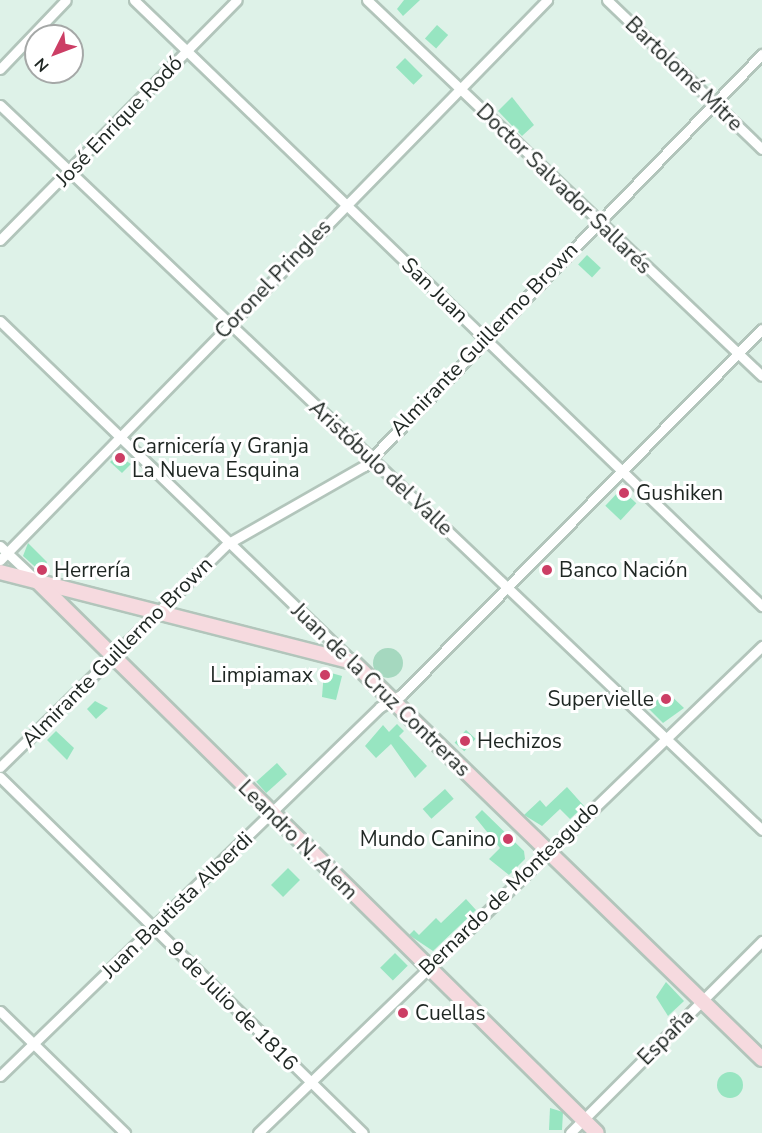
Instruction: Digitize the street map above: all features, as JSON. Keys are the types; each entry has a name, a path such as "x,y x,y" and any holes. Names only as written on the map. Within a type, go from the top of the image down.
{"main road":[{"path":"0,572 157,614 353,662"},
{"name":"Leandro N. Alem","path":"37,581 597,1133"},
{"name":"Juan de la Cruz Contreras","path":"353,662 762,1059"}],"street":[{"path":"0,69 66,0"},
{"name":"San Juan","path":"134,0 762,606"},
{"name":"José Enrique Rodó","path":"0,240 70,173 237,0"},
{"name":"Doctor Salvador Sallarés","path":"367,0 597,222 762,376"},
{"name":"Coronel Pringles","path":"0,561 118,437 461,91 548,0"},
{"name":"Bartolomé Mitre","path":"607,0 762,149"},
{"name":"Almirante Guillermo Brown","path":"0,767 227,544 371,459 483,336 762,54"},
{"name":"Aristóbulo del Valle","path":"0,105 228,325 508,587 762,830"},
{"name":"Juan de la Cruz Contreras","path":"0,321 227,544 353,662"},
{"name":"Juan Bautista Alberdi","path":"0,1076 508,587 762,329"},
{"name":"Leandro N. Alem","path":"0,546 37,581"},
{"name":"Bernardo de Monteagudo","path":"258,1133 547,851 762,646"},
{"name":"9 de Julio de 1816","path":"0,777 363,1133"},
{"name":"España","path":"570,1133 762,941"},
{"path":"0,1011 125,1133"}],"green space":[{"path":"388,648 399,652 403,663 399,674 388,678 377,674 373,663 377,652"}],"building":[{"path":"404,0 420,0 403,16 397,9"},
{"path":"437,25 448,35 436,48 425,38"},
{"path":"405,58 423,76 413,85 396,67"},
{"path":"512,97 534,125 522,136 498,111"},
{"path":"587,255 601,268 592,277 578,265"},
{"path":"117,455 131,464 122,473 110,462"},
{"path":"621,489 636,503 621,520 605,506"},
{"path":"28,543 47,562 42,573 23,556"},
{"path":"324,671 342,676 336,700 322,697"},
{"name":"Supervielle","path":"666,691 684,708 663,723 649,709"},
{"path":"95,701 108,708 96,719 87,709"},
{"path":"397,724 404,731 399,736 427,766 415,778 391,744 376,758 365,746 383,725 389,732"},
{"name":"Hechizos","path":"466,730 476,739 464,751 455,743"},
{"path":"56,731 74,748 67,760 47,740"},
{"path":"277,763 287,774 266,793 256,782"},
{"path":"567,787 584,806 570,819 560,809 542,826 524,815 540,800 546,807"},
{"path":"445,789 454,799 431,819 423,809"},
{"path":"482,810 524,851 525,859 509,875 489,859 500,848 475,817"},
{"path":"288,868 300,880 283,897 271,885"},
{"path":"466,899 476,910 433,951 409,935 414,930 419,935 436,918 441,923"},
{"path":"395,953 408,966 393,981 380,968"},
{"path":"666,982 684,1001 668,1016 656,997"},
{"path":"730,1072 739,1076 743,1085 739,1094 730,1098 721,1094 717,1085 721,1076"},
{"path":"550,1108 563,1112 562,1130 549,1130"}],"place":[{"name":"Carnicería y Granja La Nueva Esquina","path":"120,458"},
{"name":"Gushiken","path":"624,493"},
{"name":"Herrería","path":"42,570"},
{"name":"Banco Nación","path":"547,570"},
{"name":"Limpiamax","path":"325,675"},
{"name":"Supervielle","path":"666,699"},
{"name":"Hechizos","path":"465,741"},
{"name":"Mundo Canino","path":"508,839"},
{"name":"Cuellas","path":"403,1013"}]}
